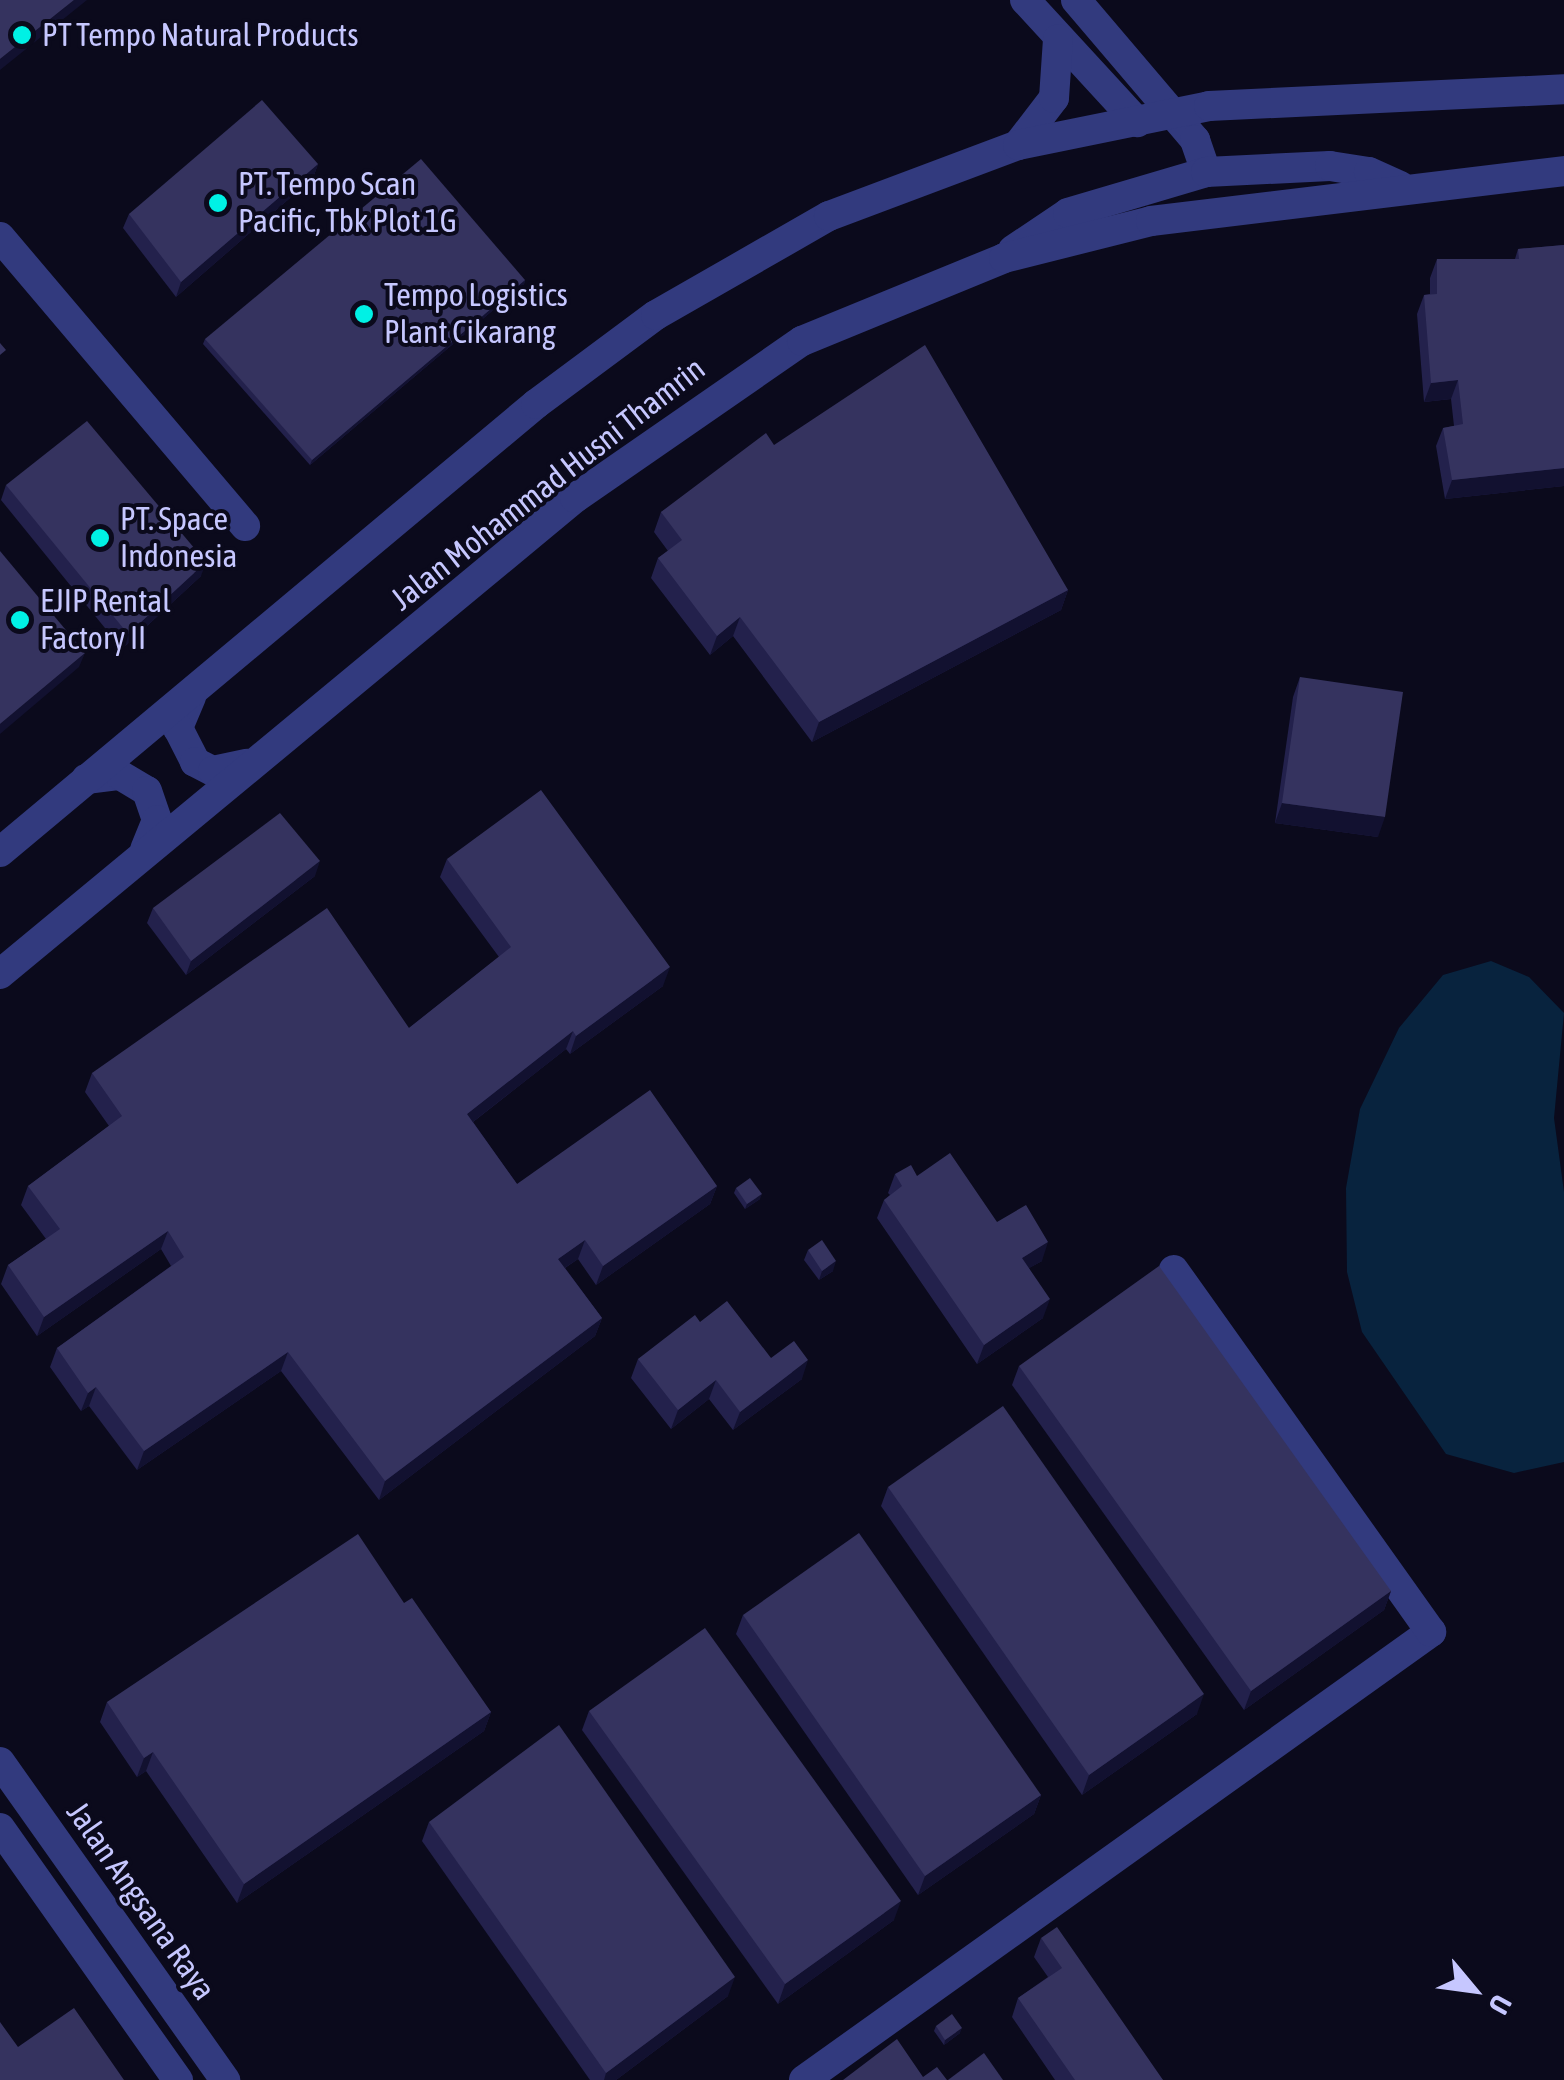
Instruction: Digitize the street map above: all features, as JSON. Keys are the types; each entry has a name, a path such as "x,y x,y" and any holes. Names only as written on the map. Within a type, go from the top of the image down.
{"street":[{"path":"1024,0 1138,122"},
{"path":"1076,0 1200,149 1206,172"},
{"path":"1018,145 1054,98 1058,38"},
{"name":"Jalan Mohammad Husni Thamrin","path":"0,852 536,404 656,314 829,216 1018,145 1233,102 1564,89"},
{"name":"Jalan Mohammad Husni Thamrin","path":"1004,258 1068,213 1206,172 1330,166 1369,172 1403,188"},
{"name":"Jalan Mohammad Husni Thamrin","path":"0,974 145,849 562,509 708,402 802,341 1004,258 1207,209 1564,171"},
{"path":"0,237 245,526"},
{"path":"193,693 182,709 183,747 212,771 250,763"},
{"path":"86,779 120,775 147,791 157,820 145,849"},
{"path":"804,2080 1430,1632 1174,1270"},
{"name":"Jalan Angsana Raya","path":"0,1762 225,2080"},
{"path":"0,1828 178,2080"}],"water":[{"path":"1491,961 1529,977 1564,1013 1554,1118 1564,1192 1564,1462 1514,1473 1446,1454 1362,1332 1347,1272 1346,1188 1360,1109 1399,1028 1443,975"}],"building":[{"name":"PT Tempo Natural Products","path":"0,0 74,0 0,59"},
{"name":"PT. Tempo Scan Pacific, Tbk Plot 1G","path":"262,100 318,164 181,282 129,214"},
{"name":"Tempo Logistics Plant Cikarang","path":"421,159 525,280 312,460 205,339"},
{"path":"1564,245 1564,468 1452,480 1443,428 1463,424 1458,380 1431,383 1424,295 1437,294 1437,259 1519,259 1518,249"},
{"path":"925,345 1068,590 819,722 740,617 717,636 658,558 682,540 661,512 766,433 774,445"},
{"name":"PT. Space Indonesia","path":"87,421 206,562 128,634 6,485"},
{"name":"EJIP Rental Factory II","path":"0,551 85,653 0,724"},
{"path":"1300,677 1403,692 1385,817 1282,803"},
{"path":"541,790 670,967 576,1036 573,1031 467,1114 517,1184 650,1090 717,1186 603,1266 585,1240 558,1259 602,1318 385,1481 288,1352 144,1451 96,1387 88,1393 57,1348 184,1257 168,1231 44,1317 8,1265 60,1229 28,1186 122,1116 92,1073 327,908 409,1028 511,947 447,859"},
{"path":"280,813 320,861 191,961 153,908"},
{"path":"950,1153 997,1222 1026,1205 1048,1242 1022,1258 1050,1299 984,1345 884,1200 902,1186 895,1174 911,1165 917,1176"},
{"path":"750,1178 762,1194 747,1204 736,1188"},
{"path":"822,1240 836,1261 822,1271 808,1250"},
{"path":"1159,1266 1391,1591 1251,1691 1019,1366"},
{"path":"727,1301 771,1358 794,1341 808,1360 740,1412 716,1380 678,1410 638,1359 695,1315 700,1322"},
{"path":"1003,1406 1204,1694 1089,1775 888,1487"},
{"path":"859,1533 1041,1795 925,1876 743,1615"},
{"path":"358,1534 404,1603 412,1598 491,1712 244,1884 153,1752 144,1758 107,1702"},
{"path":"705,1628 901,1901 785,1984 589,1711"},
{"path":"559,1725 735,1977 606,2073 429,1822"},
{"path":"1057,1927 1163,2080 1075,2080 1018,1998 1062,1968 1041,1938"},
{"path":"74,2008 124,2080 0,2080 0,2022 18,2047"},
{"path":"952,2014 962,2028 945,2040 936,2026"},
{"path":"897,2039 923,2077 937,2067 947,2080 843,2080"},
{"path":"984,2053 1003,2080 948,2080"}],"place":[{"name":"PT Tempo Natural Products","path":"22,35"},
{"name":"PT. Tempo Scan Pacific, Tbk Plot 1G","path":"218,203"},
{"name":"Tempo Logistics Plant Cikarang","path":"364,314"},
{"name":"PT. Space Indonesia","path":"100,538"},
{"name":"EJIP Rental Factory II","path":"20,620"}]}
